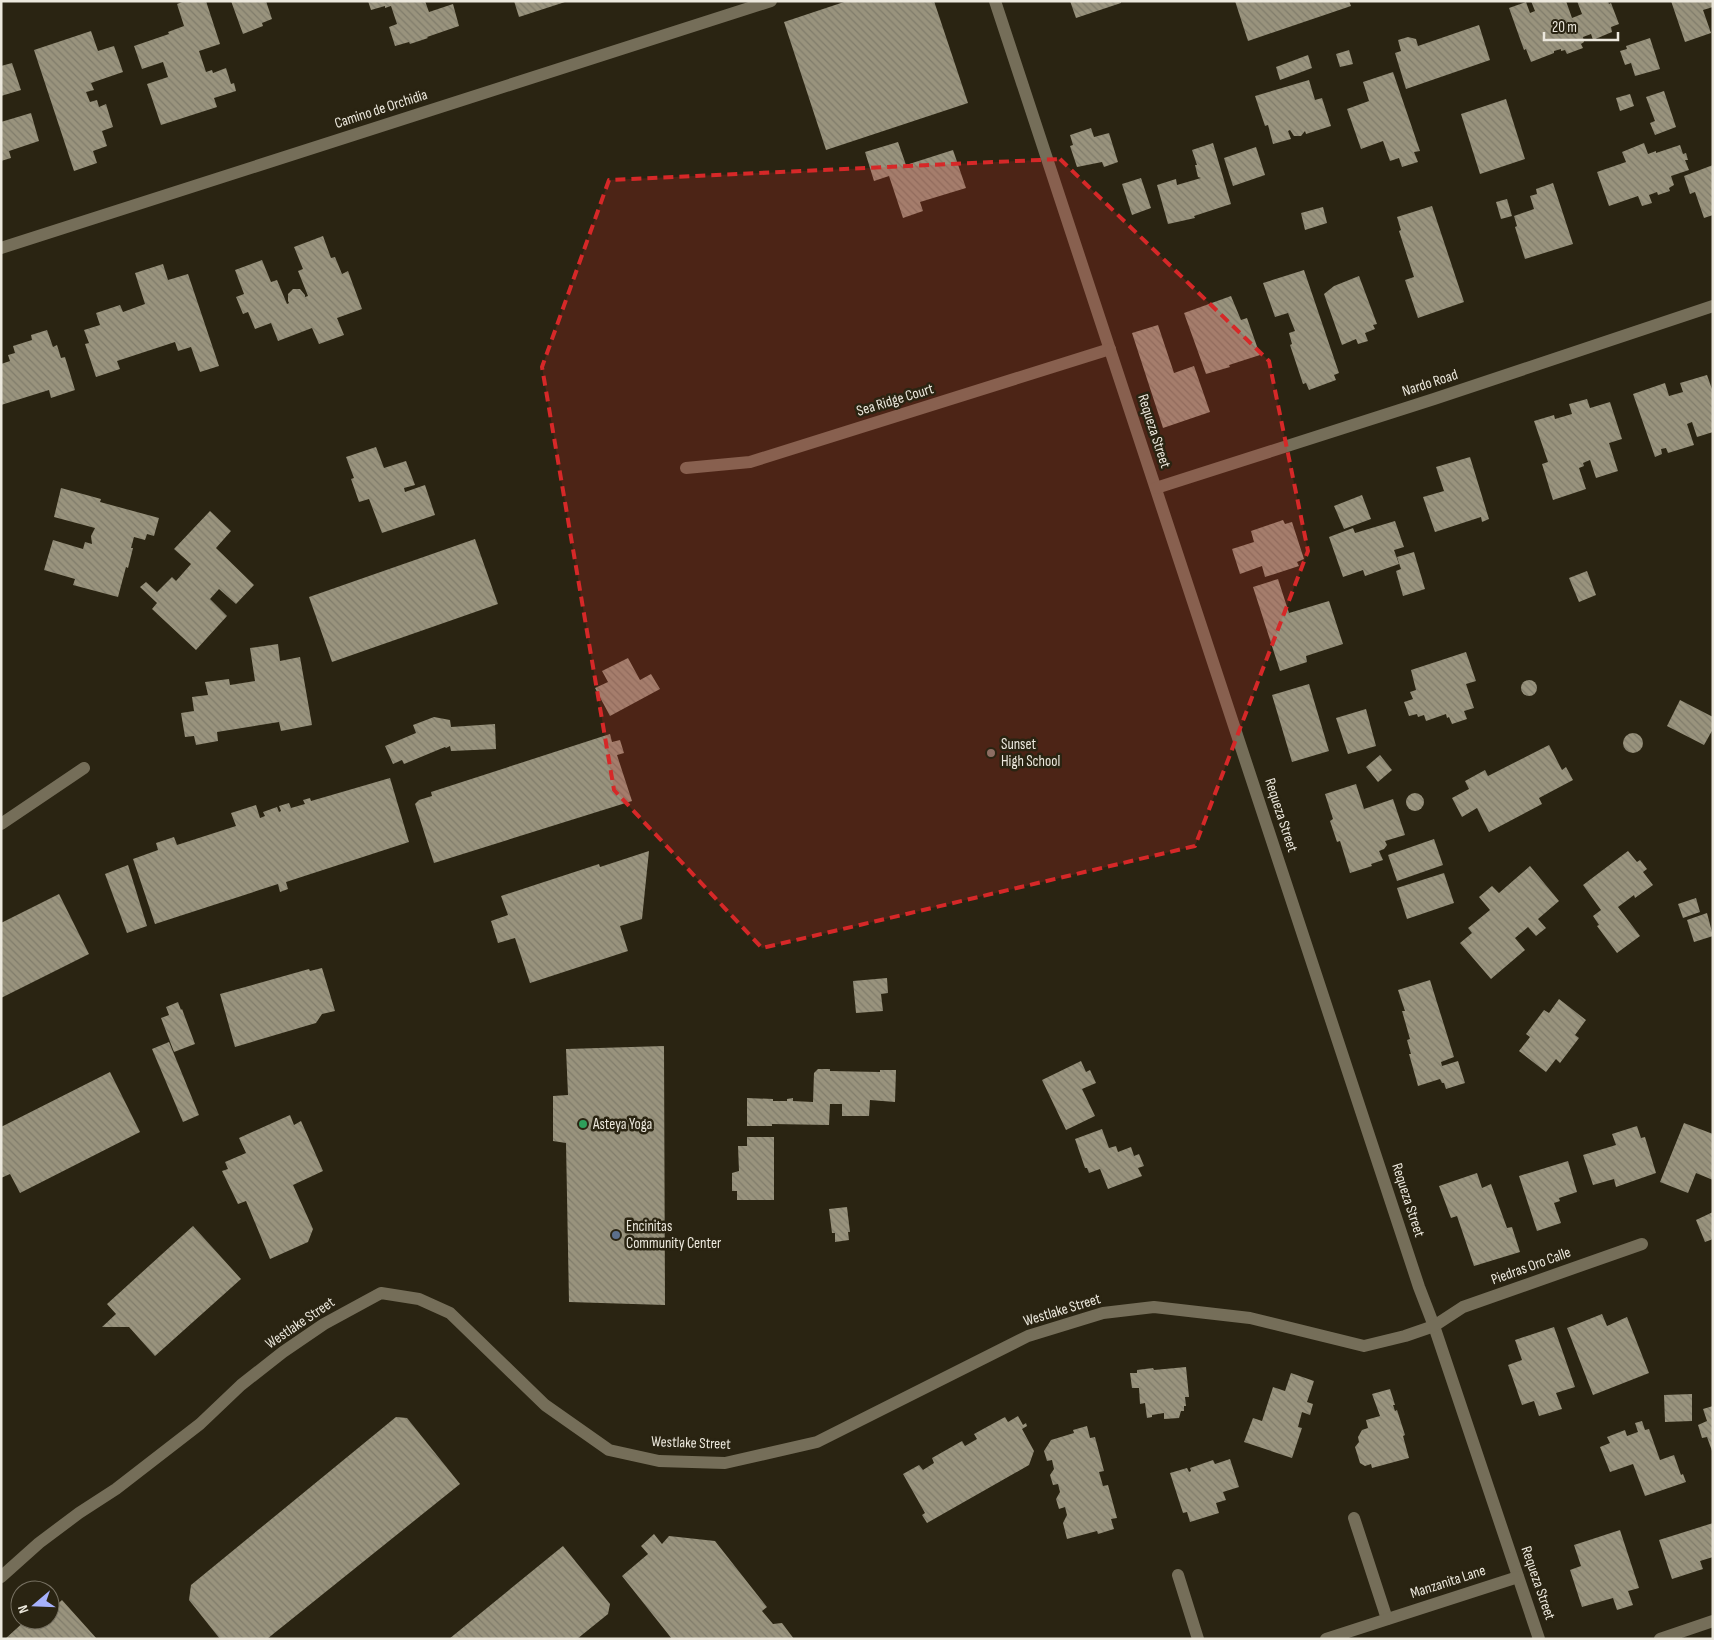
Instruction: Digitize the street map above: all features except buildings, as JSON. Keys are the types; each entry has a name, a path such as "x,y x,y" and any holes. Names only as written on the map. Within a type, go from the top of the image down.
{"street":[{"name":"Camino de Orchidia","path":"1,248 771,1"},
{"name":"Requeza Street","path":"995,1 1419,1287 1434,1326 1539,1639"},
{"name":"Nardo Road","path":"1156,488 1434,399 1713,306"},
{"name":"Sea Ridge Court","path":"686,468 750,462 1110,349"},
{"path":"1,824 84,768"},
{"name":"Piedras Oro Calle","path":"1434,1326 1464,1307 1642,1244"},
{"name":"Westlake Street","path":"1,1577 32,1548 79,1513 116,1489 200,1424 241,1385 283,1352 324,1324 381,1293 419,1299 450,1313 545,1405 608,1450 659,1461 678,1462 725,1463 817,1442 1028,1336 1103,1313 1154,1306 1250,1318 1364,1346 1405,1336 1434,1326"},
{"path":"1354,1518 1388,1619"},
{"path":"1178,1575 1198,1639"},
{"name":"Manzanita Lane","path":"1326,1639 1518,1576"},
{"path":"1660,1639 1713,1621"}],"highlighted area":[{"path":"1060,159 1269,361 1308,551 1195,846 762,948 614,790 542,367 609,180"}],"place":[{"name":"Sunset High School","path":"991,753"},
{"name":"Asteya Yoga","path":"583,1124"},
{"name":"Encinitas Community Center","path":"616,1235"}]}
